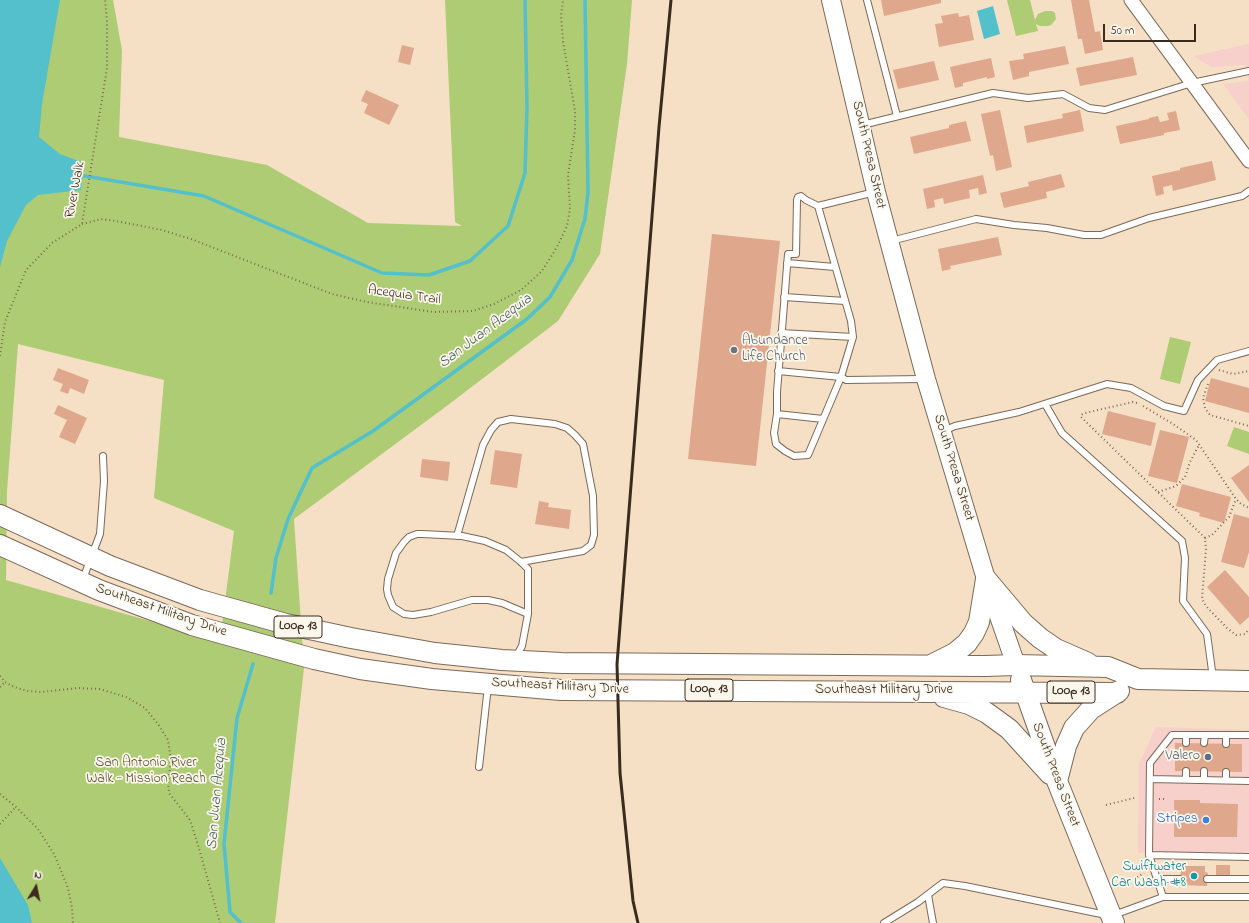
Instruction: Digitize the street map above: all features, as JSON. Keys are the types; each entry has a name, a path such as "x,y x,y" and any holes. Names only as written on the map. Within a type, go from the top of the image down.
{"main road":[{"name":"South Presa Street","path":"831,0 889,241 926,379 986,579 1057,781 1112,920"},
{"name":"Southeast Military Drive","path":"4,517 110,566 200,600 286,624 351,638 435,653 562,663 1016,665 1108,667 1138,679 1249,681"},
{"name":"Southeast Military Drive","path":"2,546 99,590 192,625 314,659 360,669 426,679 561,690 1117,692"},
{"path":"931,665 955,652 967,643 974,633 979,622 986,579"},
{"path":"986,579 1023,623 1040,638 1056,649 1095,667"},
{"path":"511,686 514,660"},
{"path":"1057,781 1066,746 1074,728 1092,709 1138,679"},
{"path":"922,691 969,704 987,713 1008,729 1057,781"}],"street":[{"path":"1131,0 1249,161"}],"lane":[{"path":"867,0 897,116"},
{"path":"861,125 993,93 1028,98 1063,94 1089,108 1105,110 1192,83 1249,71"},
{"path":"889,241 976,219 1047,228 1084,235 1102,235 1149,218 1242,196 1249,191"},
{"path":"818,206 851,321 853,337 841,378 808,455 794,456 776,444 774,433 777,414 778,371 788,254 796,254 796,200 801,196 818,206 876,192"},
{"path":"787,263 835,267"},
{"path":"784,297 845,302"},
{"path":"781,333 853,337"},
{"path":"941,431 955,426 1019,412 1107,384 1131,388 1164,406 1184,411 1198,380 1217,360 1249,351"},
{"path":"778,371 841,378 846,380 926,379"},
{"path":"1045,404 1062,433 1182,540 1185,558 1183,601 1207,634 1213,680"},
{"path":"777,414 823,419"},
{"path":"457,536 483,445 491,430 498,422 511,419 555,424 567,428 576,435 583,444 593,496 594,535 591,545 583,551 521,562"},
{"path":"81,582 100,534 104,480 103,456"},
{"path":"514,660 522,646 528,614 528,569 521,562 497,546 476,538 457,536 417,534 409,537 396,554 388,579 388,594 394,607 404,614 413,615 431,612 472,600 488,600 502,603 528,614"},
{"path":"479,767 488,684"},
{"path":"1163,897 1150,854 1150,763 1172,735 1249,735"},
{"path":"1186,735 1186,743"},
{"path":"1204,743 1205,735"},
{"path":"1226,735 1226,744"},
{"path":"1186,771 1186,780"},
{"path":"1204,771 1204,780"},
{"path":"1226,772 1226,780"},
{"path":"1150,779 1249,781"},
{"path":"1150,854 1249,857"},
{"path":"1158,879 1180,878"},
{"path":"1208,879 1249,879"},
{"path":"884,923 943,883 973,888 1112,920 1163,897 1249,897"},
{"path":"928,894 933,923"}],"path":[{"name":"River Walk","path":"0,356 5,322 26,270 52,243 82,224 107,68 107,20 104,0"},
{"name":"Acequia Trail","path":"82,224 101,219 162,230 191,239 332,294 367,302 433,312 473,311 494,304 521,290 542,271 557,247 567,226 570,209 568,175 575,130 575,111 563,41 561,16 563,0"},
{"path":"1219,370 1233,374 1249,371"},
{"path":"1210,379 1203,398 1205,408 1210,415 1249,426"},
{"path":"1249,508 1241,504 1236,499 1196,440 1136,403 1133,402 1085,412 1081,415 1081,418 1205,538 1206,549 1202,599 1206,606 1227,628 1236,635 1245,634 1249,630"},
{"path":"1158,492 1176,486 1185,477 1190,462 1199,445"},
{"path":"1205,538 1212,535 1229,517 1236,499"},
{"path":"0,676 5,682 14,687 27,691 41,692 78,688 100,690 126,697 145,708 158,724 168,740 171,760 168,784 169,793 190,820 220,923"},
{"path":"0,687 5,682"},
{"path":"0,794 16,806 38,829 54,854 68,888 73,923"},
{"path":"1106,805 1134,798"},
{"path":"1156,798 1166,799"},
{"path":"0,824 16,806"},
{"path":"1137,877 1144,873"}],"shaded area":[{"path":"1249,44 1249,81 1245,65 1211,67 1194,56"},
{"path":"1249,81 1249,119 1223,84"},
{"path":"1156,727 1249,730 1249,852 1138,853 1139,764"}],"green space":[{"name":"San Antonio River Walk - Mission Reach","path":"0,0 113,0 122,50 119,137 267,165 368,223 462,226 455,222 445,0 632,0 627,64 600,254 558,321 294,519 304,668 275,923 0,923","holes":["18,344 164,380 154,498 234,531 220,641 6,580 7,491"]},
{"path":"1007,0 1030,0 1035,20 1038,14 1045,11 1052,11 1055,13 1056,19 1051,25 1048,26 1040,26 1036,24 1038,31 1016,36"},
{"path":"1170,337 1191,342 1180,384 1160,379"},
{"path":"1234,427 1249,432 1249,454 1227,446"}],"water":[{"path":"0,0 60,0 42,104 39,137 60,154 84,163 81,190 38,195 26,205 7,241 0,267"},
{"path":"993,6 1000,34 984,39 977,11"},
{"path":"0,858 28,905 32,923 0,923"}],"building":[{"path":"881,0 941,0 941,3 884,16"},
{"path":"1071,0 1089,0 1095,32 1100,31 1103,50 1085,54 1082,39 1078,39"},
{"path":"958,13 959,17 969,15 974,40 939,47 935,24 943,23 941,16"},
{"path":"402,45 414,48 410,65 398,62"},
{"path":"1065,46 1069,64 1029,72 1029,76 1013,80 1009,61 1024,59 1023,54"},
{"path":"1133,57 1137,75 1080,86 1076,68"},
{"path":"991,58 995,77 987,79 987,77 963,83 963,86 955,88 950,67"},
{"path":"934,61 939,80 898,89 893,70"},
{"path":"366,90 399,105 389,125 364,113 368,104 361,101"},
{"path":"1000,110 1012,167 996,171 993,155 990,156 981,114"},
{"path":"1080,110 1084,131 1027,143 1024,126 1063,118 1062,114"},
{"path":"1176,111 1180,130 1164,133 1164,135 1120,144 1116,126 1158,116 1160,122 1169,120 1167,113"},
{"path":"966,121 971,141 914,154 910,137 949,128 949,125"},
{"path":"1212,161 1216,180 1173,191 1172,185 1163,187 1164,194 1156,196 1152,176"},
{"path":"1061,174 1065,187 1046,192 1047,198 1004,208 1000,193 1029,186 1028,182"},
{"path":"983,175 987,193 979,195 978,188 969,190 970,198 944,204 943,198 934,200 935,207 927,209 923,189"},
{"name":"Abundance Life Church","path":"712,234 780,241 756,466 688,459"},
{"path":"998,237 1002,255 950,266 951,269 942,271 938,249"},
{"path":"58,368 89,380 84,394 70,388 68,394 60,391 63,384 53,380"},
{"path":"1211,378 1249,388 1249,413 1205,401"},
{"path":"58,405 87,418 75,444 59,437 67,420 54,414"},
{"path":"1108,411 1156,423 1151,446 1102,434"},
{"path":"1160,430 1189,437 1177,483 1148,476"},
{"path":"495,450 522,454 517,488 490,484"},
{"path":"422,459 450,462 448,481 420,477"},
{"path":"1249,465 1249,502 1231,478"},
{"path":"1182,484 1231,497 1224,523 1199,516 1200,513 1176,506"},
{"path":"539,501 549,503 548,507 571,510 569,529 535,524"},
{"path":"1234,514 1249,518 1249,552 1244,568 1221,562"},
{"path":"1225,570 1249,597 1249,617 1240,625 1207,587"},
{"name":"Valero","path":"1175,743 1242,744 1242,772 1175,771"},
{"name":"Stripes","path":"1174,800 1200,800 1200,803 1238,804 1237,837 1174,837"},
{"path":"1216,865 1230,865 1230,876 1216,875"},
{"name":"Swiftwater Car Wash #8","path":"1181,866 1205,866 1205,872 1208,873 1207,886 1180,885"}],"waterway":[{"path":"79,175 204,196 382,273 429,275 470,261 508,226 525,173 527,107 525,0"},
{"name":"San Juan Acequia","path":"271,593 276,558 288,519 312,468 373,431 527,319 550,297 572,260 585,219 588,192 585,0"},
{"name":"San Juan Acequia","path":"241,923 230,912 224,844 237,718 253,664"}],"railway":[{"path":"638,923 633,901 620,773 617,664 659,127 671,0"}],"place":[{"name":"Abundance Life Church","path":"734,350"},
{"name":"Valero","path":"1208,757"},
{"name":"Stripes","path":"1206,820"},
{"name":"Swiftwater Car Wash #8","path":"1194,876"}]}
